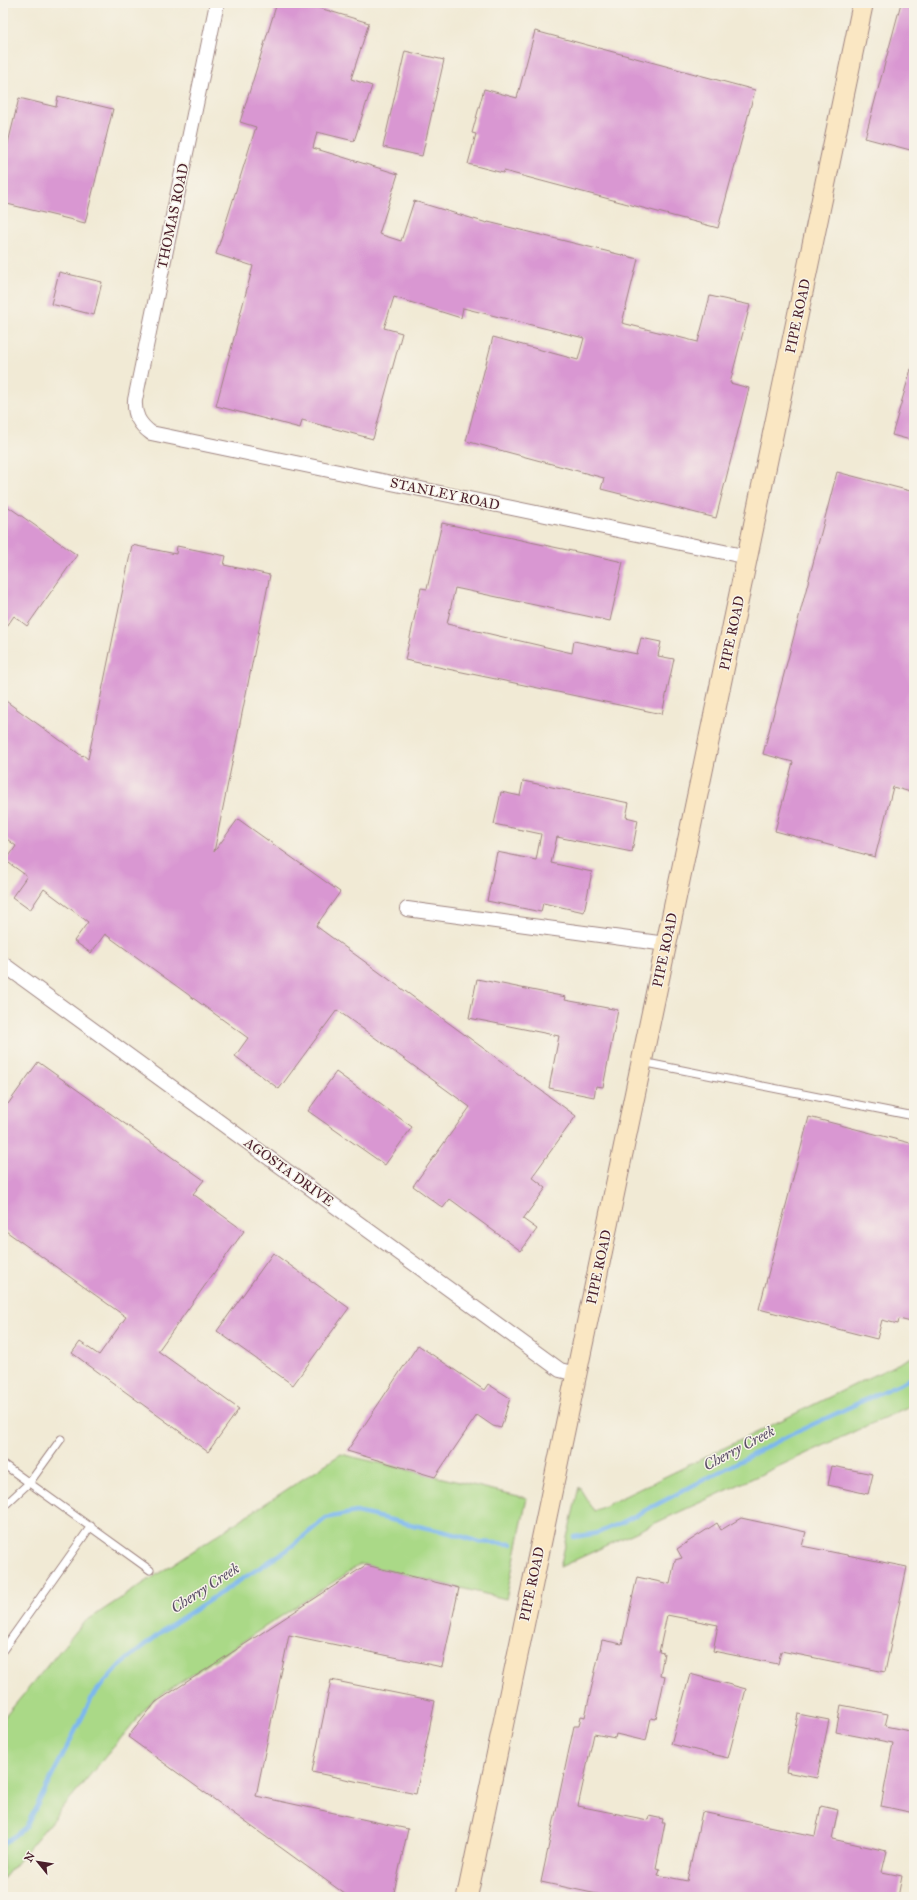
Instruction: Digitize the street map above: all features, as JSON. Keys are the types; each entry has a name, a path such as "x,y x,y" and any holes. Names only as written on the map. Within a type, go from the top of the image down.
{"street":[{"name":"THOMAS ROAD","path":"143,427 134,409 135,400 217,3"},
{"name":"PIPE ROAD","path":"467,1897 864,3"},
{"name":"STANLEY ROAD","path":"143,427 151,433 748,557"},
{"path":"407,908 666,944"},
{"name":"AGOSTA DRIVE","path":"3,964 560,1370 576,1374"}],"lane":[{"path":"642,1062 914,1116"},
{"path":"3,1507 30,1482 60,1439"},
{"path":"3,1464 150,1570"},
{"path":"3,1650 91,1526"}],"green space":[{"path":"914,1356 914,1404 560,1567 579,1487 594,1511"},
{"path":"341,1454 527,1498 506,1599 361,1564 152,1701 3,1879 3,1719 83,1623"}],"building":[{"path":"277,3 303,3 369,23 351,79 372,86 354,141 317,132 313,148 398,174 379,234 401,241 414,201 487,223 488,222 638,259 622,323 698,342 710,296 750,305 730,383 749,388 716,518 601,489 604,478 466,441 493,337 578,360 584,338 463,308 461,318 394,297 384,328 402,333 373,439 302,420 300,428 216,406 253,266 216,254 256,127 240,122"},
{"path":"901,3 914,3 914,151 865,138"},
{"path":"535,31 755,90 718,228 504,171 503,173 468,164 476,134 472,133 484,89 517,98"},
{"path":"405,51 444,60 422,156 383,147"},
{"path":"58,96 113,109 85,223 3,203 3,164 19,98 56,107"},
{"path":"59,272 102,282 94,315 51,304"},
{"path":"911,369 914,369 914,441 892,435"},
{"path":"837,472 914,492 914,793 893,787 875,857 775,831 793,762 763,754"},
{"path":"3,503 77,555 27,626 14,616 3,632"},
{"path":"442,523 623,562 610,621 455,588 447,624 572,653 574,641 637,654 641,638 661,642 658,656 674,659 662,714 405,660 421,588 427,589"},
{"path":"132,545 176,554 177,546 226,556 224,565 270,575 214,852 238,819 340,892 316,926 576,1116 532,1177 546,1188 523,1219 537,1229 521,1251 450,1199 443,1208 413,1186 470,1107 337,1010 279,1089 235,1056 248,1038 105,934 91,953 74,941 88,922 44,889 30,910 12,897 27,876 6,861 16,846 3,836 3,699 88,759"},
{"path":"523,781 629,803 626,817 638,820 632,852 557,837 551,863 592,872 584,912 543,903 541,912 487,901 497,852 536,860 541,834 494,824 501,792 520,796"},
{"path":"477,979 566,997 565,1000 618,1010 603,1087 596,1086 594,1097 549,1088 559,1036 469,1018"},
{"path":"38,1062 204,1180 193,1194 244,1231 158,1351 239,1409 208,1452 72,1353 80,1342 99,1355 126,1317 3,1229 3,1101 8,1104"},
{"path":"336,1072 412,1127 385,1165 308,1111"},
{"path":"809,1117 914,1144 914,1311 911,1322 899,1319 898,1324 882,1320 877,1339 759,1309"},
{"path":"273,1253 349,1308 293,1385 217,1331"},
{"path":"418,1345 484,1390 488,1384 510,1398 501,1428 493,1426 477,1415 435,1477 347,1451"},
{"path":"832,1466 873,1474 868,1494 828,1485"},
{"path":"741,1518 806,1532 802,1546 907,1567 885,1672 781,1651 778,1664 713,1651 718,1625 667,1615 659,1652 664,1653 660,1675 665,1676 656,1719 651,1718 646,1741 616,1734 615,1738 594,1734 578,1806 648,1820 649,1816 663,1819 662,1823 665,1823 656,1868 660,1869 658,1875 687,1881 702,1812 815,1836 821,1806 838,1810 832,1839 887,1851 882,1872 902,1876 898,1897 611,1897 541,1882 574,1726 579,1726 581,1716 585,1717 602,1640 622,1644 637,1577 670,1584 675,1560 682,1558 677,1549 717,1523 721,1530"},
{"path":"366,1565 459,1588 442,1667 289,1635 256,1796 408,1829 393,1897 349,1897 128,1737 156,1702"},
{"path":"690,1674 746,1689 728,1758 671,1744"},
{"path":"331,1680 435,1701 416,1794 312,1772"},
{"path":"841,1705 888,1714 885,1726 914,1732 914,1813 881,1806 893,1743 836,1732"},
{"path":"798,1714 829,1720 817,1778 786,1772"}],"waterway":[{"name":"Cherry Creek","path":"574,1537 598,1533 627,1520 788,1436 914,1377"},
{"name":"Cherry Creek","path":"3,1845 26,1827 94,1694 120,1665 168,1627 287,1550 326,1518 356,1512 454,1534 479,1542 512,1544"}]}
